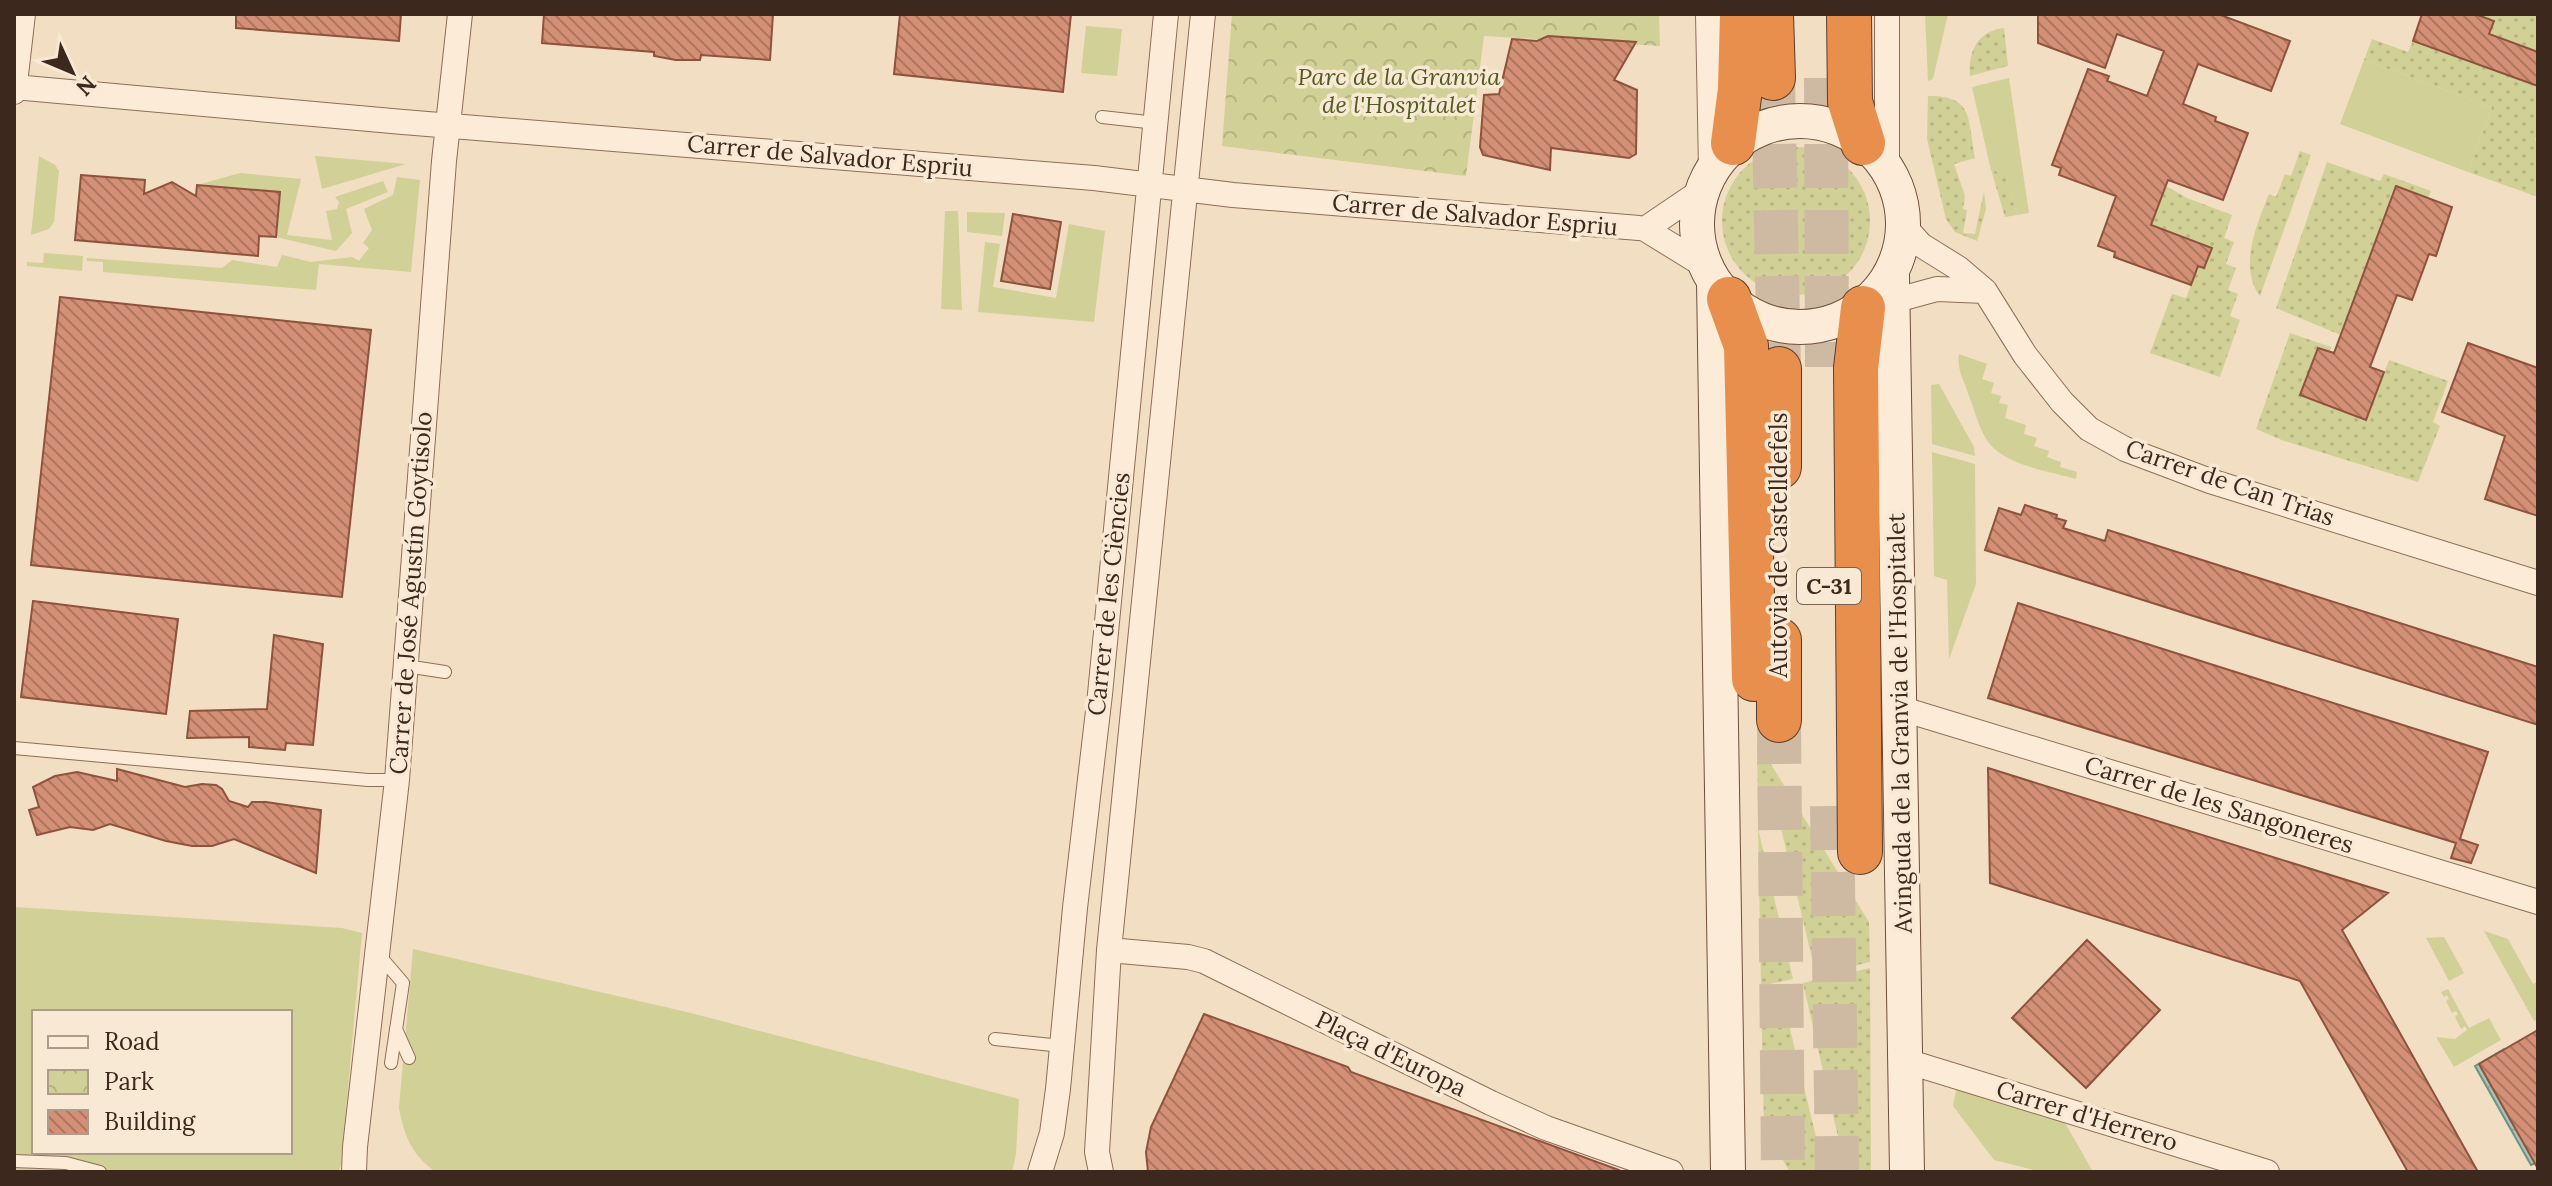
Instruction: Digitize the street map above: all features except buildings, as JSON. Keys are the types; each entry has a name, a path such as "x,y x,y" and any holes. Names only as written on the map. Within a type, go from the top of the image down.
{"highway":[{"path":"1715,168 1740,89 1742,14"},
{"path":"1771,14 1773,78"},
{"path":"1825,14 1826,78"},
{"path":"1849,14 1850,102 1875,157"},
{"path":"1716,282 1746,346 1754,679"},
{"path":"1860,852 1856,355 1883,295"},
{"name":"Autovia de Castelldefels","path":"1827,367 1832,806"},
{"name":"Autovia de Castelldefels","path":"1779,369 1779,720"}],"main road":[{"path":"1716,282 1774,322 1797,328 1833,323 1883,295 1898,258 1903,225 1899,197 1875,157 1844,129 1821,122 1797,120 1770,124 1715,168 1695,235 1716,282 1728,1172"},
{"name":"Avinguda de la Granvia de l'Hospitalet","path":"1883,295 1899,708 1907,1172"}],"street":[{"path":"14,89 23,14"},
{"name":"Carrer de José Agustín Goytisolo","path":"354,1172 397,780 448,126 460,14"},
{"name":"Carrer de les Ciències","path":"1040,1172 1052,1133 1062,1046 1100,694 1166,14"},
{"name":"Carrer de les Ciències","path":"1101,1172 1097,1152 1109,950 1203,14"},
{"path":"1708,14 1715,168"},
{"path":"1875,157 1887,14"},
{"name":"Carrer de Salvador Espriu","path":"14,89 1094,178 1186,190 1645,229 1716,282"},
{"name":"Carrer de Salvador Espriu","path":"1645,229 1715,168"},
{"name":"Carrer de Can Trias","path":"1903,225 1921,245 1958,268 1985,291 2025,355 2062,402 2089,429 2125,449 2210,481 2538,583"},
{"path":"1883,295 1937,289 1985,291"},
{"name":"Carrer de les Sangoneres","path":"1899,708 2538,902"},
{"name":"Plaça d'Europa","path":"1109,950 1204,961 1546,1128 1671,1172"},
{"name":"Carrer d'Herrero","path":"1906,1061 2267,1172"}],"lane":[{"path":"1102,117 1156,123"},
{"path":"406,666 445,672"},
{"path":"14,748 368,780 397,780"},
{"path":"378,954 403,983 391,1063"},
{"path":"396,1029 409,1058"},
{"path":"995,1039 1062,1046"},
{"path":"14,1161 66,1163 100,1172"}],"green space":[{"name":"Parc de la Granvia de l'Hospitalet","path":"1232,14 1659,14 1660,46 1484,36 1466,176 1222,146"},
{"path":"1925,14 1948,14 1933,79 1928,81"},
{"path":"2475,14 2538,14 2538,52 2489,34 2494,21"},
{"path":"1086,26 1122,29 1117,76 1081,73"},
{"path":"2004,28 2008,66 1970,76 1976,44 1987,33"},
{"path":"2372,39 2408,52 2413,41 2538,86 2538,131 2535,140 2538,142 2538,197 2468,172 2492,107 2364,60"},
{"path":"2364,60 2492,107 2468,172 2340,124"},
{"path":"2009,78 2029,213 2017,215 2005,168 1999,175 1990,166 1972,87"},
{"path":"1928,96 1954,100 1966,112 1975,158 1954,164 1965,196 1963,209 1967,210 1963,233 1975,234 1984,191 1986,209 1977,241 1955,232 1946,219 1927,139"},
{"path":"1796,147 1824,153 1848,169 1864,193 1870,221 1864,249 1848,273 1824,289 1796,295 1768,289 1744,273 1728,249 1722,221 1728,193 1744,169 1768,153"},
{"path":"2300,151 2311,155 2260,296 2250,272 2255,232 2269,194 2276,197 2285,174 2291,176"},
{"path":"39,156 59,171 54,222 49,229 31,235"},
{"path":"315,156 406,164 322,189"},
{"path":"2327,162 2380,181 2384,174 2431,191 2428,198 2396,186 2343,328 2343,336 2276,308"},
{"path":"1990,166 1999,174 2005,167 2017,215 2005,217"},
{"path":"240,173 301,179 287,235 332,240 326,211 337,209 339,202 335,197 383,181 388,192 346,209 352,233 336,251 276,237 279,192 197,185"},
{"path":"397,177 420,180 411,272 319,264 316,290 103,272 103,262 87,261 87,258 222,268 232,260 277,267 282,255 311,262 352,257 359,261 369,248 363,243 372,230 364,209 393,195"},
{"path":"2166,186 2187,198 2232,215 2224,238 2234,242 2226,264 2236,268 2228,290 2238,294 2230,316 2240,320 2220,377 2150,353 2172,294 2186,298 2198,266 2204,268 2212,248 2151,225"},
{"path":"945,211 958,211 962,310 941,309"},
{"path":"967,212 1005,213 1002,236 967,232"},
{"path":"1069,224 1105,231 1094,322 978,312 985,242 1000,244 993,287 1056,298"},
{"path":"44,253 83,256 82,271 27,266 27,262 43,263"},
{"path":"2290,333 2331,347 2330,352 2318,348 2300,395 2366,419 2389,360 2448,381 2433,422 2440,426 2418,482 2284,441 2256,429"},
{"path":"1959,354 1987,364 1982,379 1994,383 1991,393 2001,396 1999,403 2008,405 2005,418 2026,425 2024,434 2037,438 2034,446 2049,451 2047,457 2061,462 2060,467 2077,472 2076,479 2017,462 1989,443 1961,375"},
{"path":"1939,384 1974,447 1975,456 1932,444 1931,385"},
{"path":"1932,452 1975,464 1976,584 1949,659 1947,580 1934,576"},
{"path":"1757,742 1869,922 1870,962 1816,975 1780,824 1770,813 1758,812"},
{"path":"1758,828 1793,979 1761,986"},
{"path":"14,907 342,928 362,933 338,1172 14,1172"},
{"path":"2484,931 2508,939 2533,984 2537,982 2538,1019 2534,1021"},
{"path":"2444,937 2464,973 2449,981 2426,938"},
{"path":"413,949 691,1013 1019,1099 1012,1172 436,1172 410,1144 399,1108"},
{"path":"1870,968 1871,1172 1846,1172 1803,983"},
{"path":"1780,987 1817,1141 1825,1150 1835,1151 1840,1172 1790,1172 1764,1129 1761,991"},
{"path":"2448,989 2469,1028 2489,1018 2501,1040 2454,1067 2436,1037 2455,1039 2467,1030 2465,1026 2461,1029 2455,1017 2458,1014 2456,1011 2452,1013 2446,1001 2449,999 2447,995 2444,997 2441,992"},
{"path":"1957,1086 2064,1121 2093,1172 2042,1172 1994,1160 1953,1106"}],"water":[{"path":"2504,1049 2511,1061 2538,1162 2531,1165 2475,1066"}],"tunnel":[{"path":"1773,78 1779,369"},
{"path":"1826,78 1827,367"},
{"path":"1779,720 1783,1172"},
{"path":"1832,806 1837,1172"}]}
